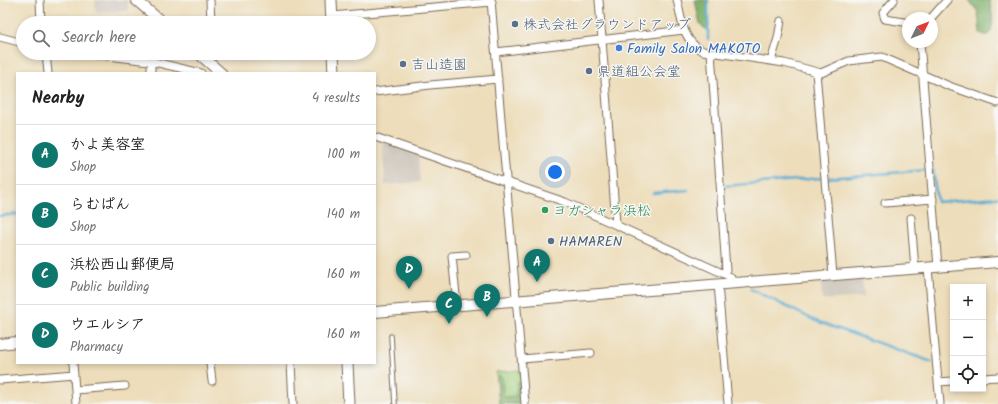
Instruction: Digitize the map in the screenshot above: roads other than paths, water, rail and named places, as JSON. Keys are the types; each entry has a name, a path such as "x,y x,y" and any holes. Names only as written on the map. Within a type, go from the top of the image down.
{"main road":[{"path":"331,0 332,16"},
{"path":"333,60 334,72"},
{"path":"347,364 349,404"}],"street":[{"path":"40,0 41,16"},
{"path":"136,0 146,4 157,16"},
{"path":"210,0 210,16"},
{"path":"600,0 616,224"},
{"path":"677,0 684,30 693,45 703,51 770,60 821,73 849,61 882,57 922,75 998,103"},
{"path":"894,0 882,13 885,20 902,22"},
{"path":"936,12 947,0"},
{"path":"359,16 492,1 526,404"},
{"path":"770,60 778,38 781,21"},
{"path":"496,52 684,30"},
{"path":"0,38 16,41"},
{"path":"920,48 933,199 933,267 940,404"},
{"path":"711,52 726,270 724,274"},
{"path":"47,60 48,72"},
{"path":"142,60 151,61 172,70 191,72"},
{"path":"212,60 219,72"},
{"path":"151,61 151,72"},
{"path":"816,72 833,275"},
{"path":"376,92 498,78"},
{"path":"376,137 565,202 731,277 731,283"},
{"path":"885,203 933,199"},
{"path":"911,218 915,269"},
{"path":"457,306 452,256 466,255"},
{"path":"376,312 998,262"},
{"path":"718,284 728,404"},
{"path":"0,344 16,342"},
{"path":"522,359 590,353"},
{"path":"73,364 76,404"},
{"path":"210,364 212,381"},
{"path":"291,364 293,404"},
{"path":"0,380 74,374"},
{"path":"986,378 998,377"},
{"path":"938,382 950,381"},
{"path":"75,390 125,386"}],"lane":[{"path":"391,336 395,404"}],"waterway":[{"path":"708,0 708,39"},
{"path":"828,178 927,170"},
{"path":"933,170 937,202 998,197"},
{"path":"725,186 821,178"},
{"path":"653,193 688,190"},
{"path":"0,216 16,214"},
{"path":"751,289 816,321 932,362"}],"place":[{"name":"株式会社グラウンドアップ","path":"515,24"},
{"name":"Family Salon MAKOTO","path":"619,48"},
{"name":"吉山造園","path":"403,64"},
{"name":"県道組公会堂","path":"589,71"},
{"name":"ヨガシャラ浜松","path":"545,210"},
{"name":"HAMAREN","path":"551,241"},
{"name":"かよ美容室","path":"537,282"},
{"name":"ウエルシア","path":"409,289"},
{"name":"らむぱん","path":"487,317"},
{"name":"浜松西山郵便局","path":"449,324"}]}
